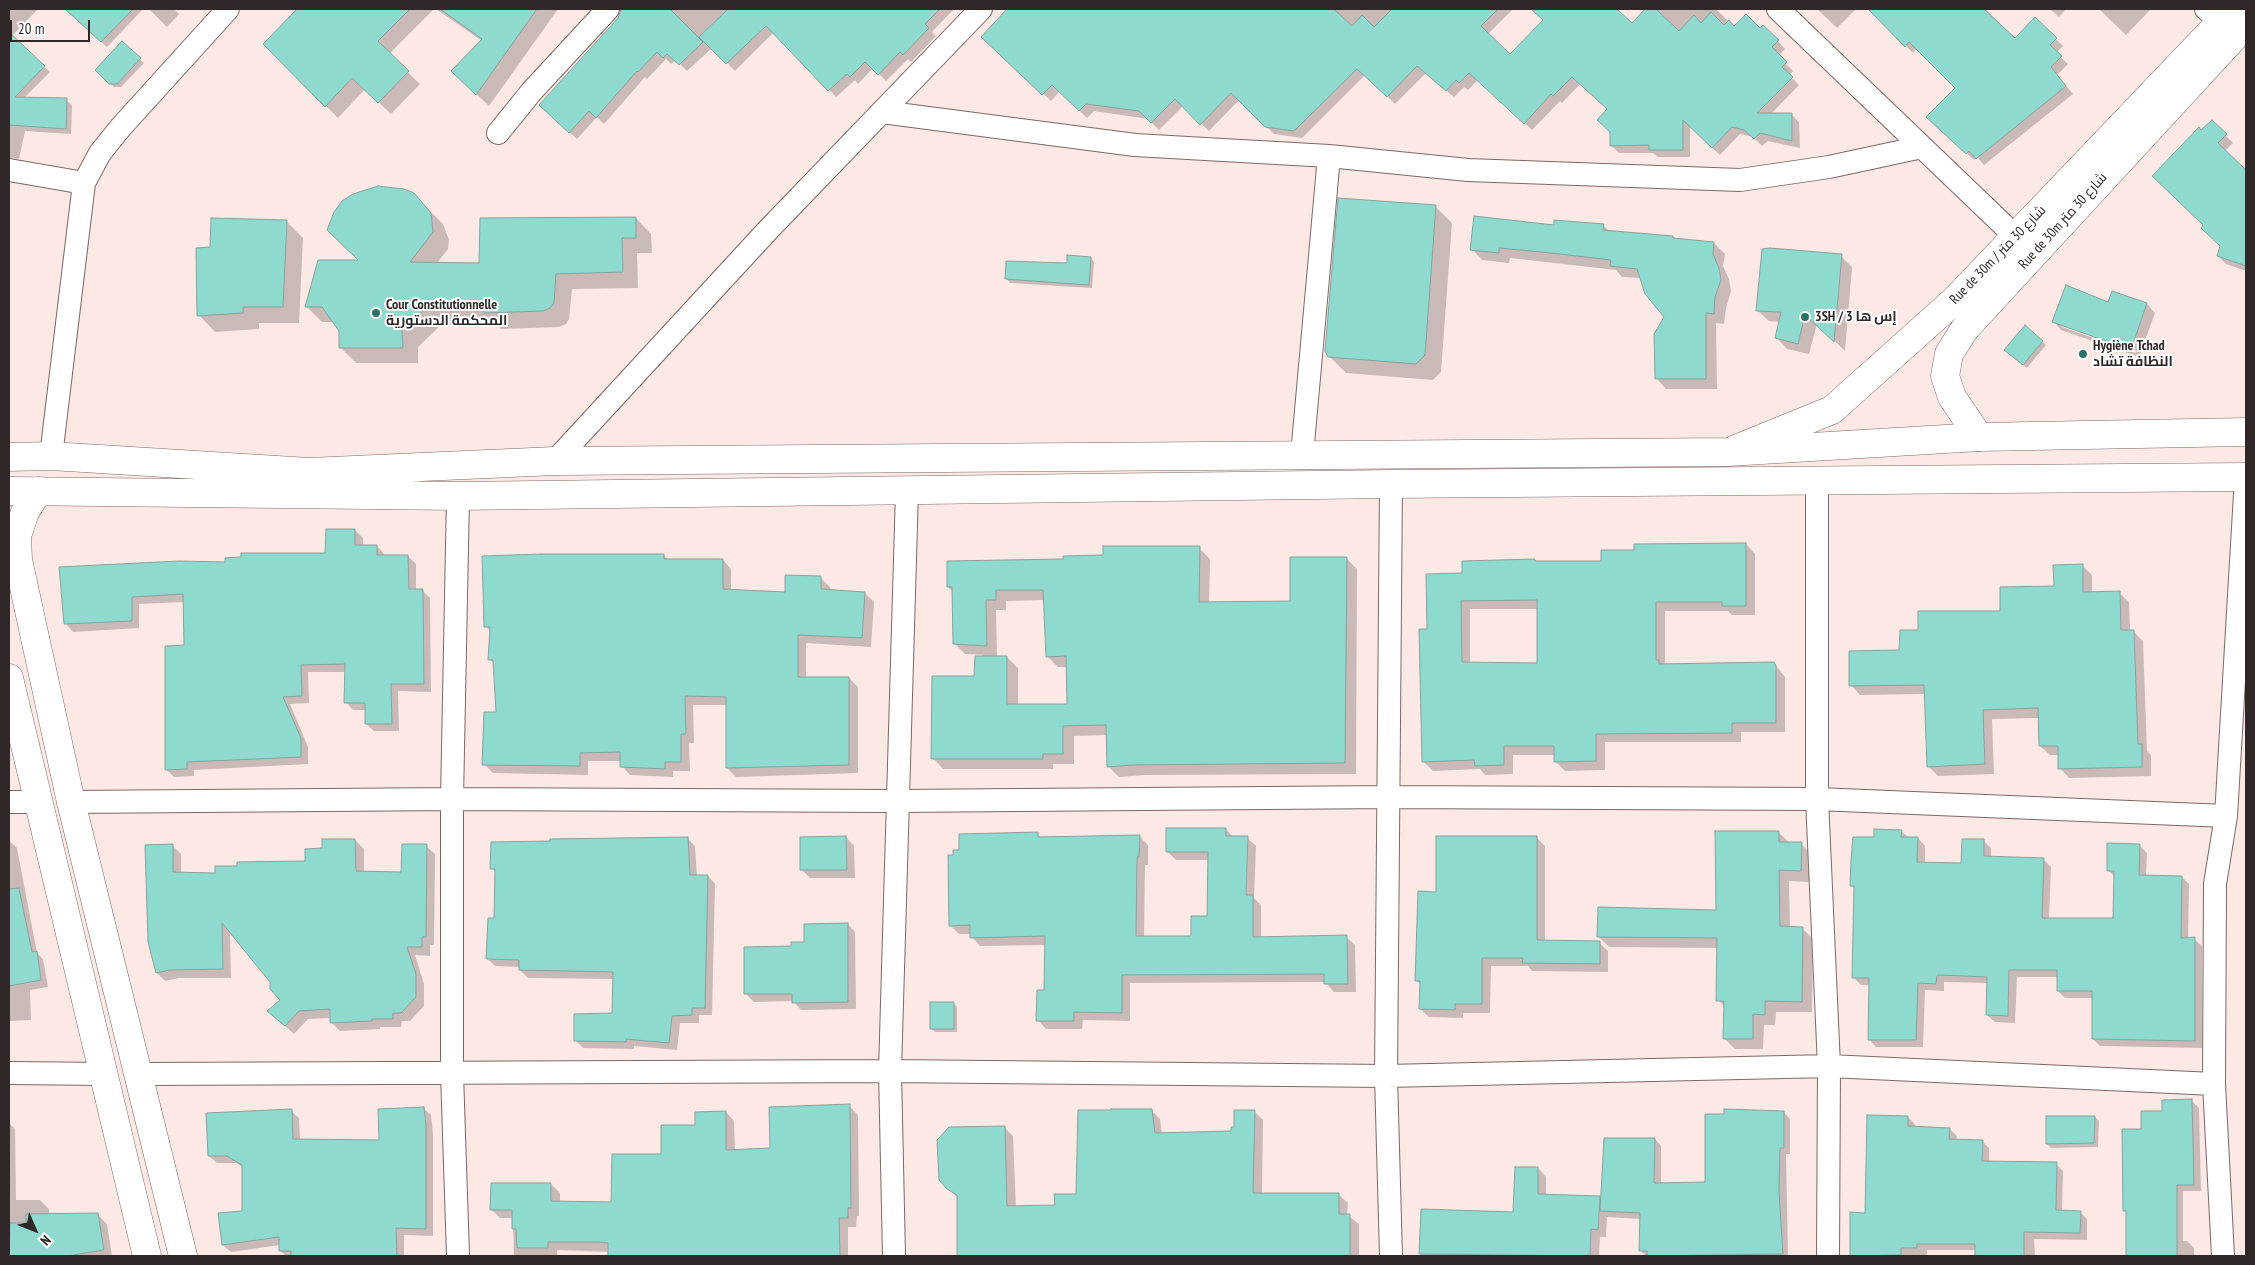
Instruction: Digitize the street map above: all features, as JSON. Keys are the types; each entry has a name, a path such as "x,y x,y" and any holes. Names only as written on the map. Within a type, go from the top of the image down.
{"main road":[{"name":"Rue de 30m / شارع 30 متر","path":"1728,452 1832,410 1955,300 2228,20"},
{"name":"Rue de 30m شارع 30 متر","path":"1979,437 1952,397 1945,376 1949,354 1959,338 2073,210 2228,20"},
{"path":"9,457 51,456 310,472 555,461 1728,452 1979,437 2246,432"},
{"path":"9,491 458,496 1391,484 2246,477"},
{"path":"38,491 25,512 17,536 18,560 71,802 140,1074 183,1256"},
{"path":"9,678 147,1256"}],"street":[{"path":"51,456 84,183 100,153 120,127 228,9"},
{"path":"498,133 532,92 608,9"},
{"path":"555,461 768,230 981,9"},
{"path":"1778,9 2016,237"},
{"path":"882,112 1135,145 1330,156 1468,170 1740,180 1829,166 1922,147"},
{"path":"1302,455 1330,156"},
{"path":"9,170 84,183"},
{"path":"2223,1256 2214,1084 2215,884 2226,816 2246,477"},
{"path":"1818,480 1817,799 1829,1066 1828,1256"},
{"path":"1391,484 1386,1076 1391,1256"},
{"path":"894,1256 890,1071 907,491"},
{"path":"458,496 452,799 452,1073 458,1256"},
{"path":"71,802 452,799 897,801 1389,797 1817,799 2226,816"},
{"path":"9,802 38,802"},
{"path":"140,1074 890,1071 1386,1076 1829,1066 2214,1084"},
{"path":"9,1073 105,1074"}],"building":[{"path":"65,9 133,9 101,42"},
{"path":"297,9 410,9 378,41 409,71 378,103 352,78 325,107 263,44"},
{"path":"440,9 537,9 476,95 451,71 482,39"},
{"path":"621,9 670,9 703,42 679,65 667,54 663,58 657,52 637,71 596,118 589,111 569,133 539,105 618,18"},
{"path":"728,9 940,9 925,24 929,28 903,55 900,52 878,75 865,62 850,77 847,74 828,91 766,26 726,64 699,37"},
{"path":"1007,9 1334,9 1352,26 1362,15 1374,27 1392,9 1498,9 1481,26 1510,54 1543,20 1531,9 1617,9 1632,23 1645,9 1656,9 1679,31 1694,15 1701,23 1711,12 1724,25 1729,20 1734,26 1746,14 1760,28 1763,25 1779,40 1772,47 1787,62 1782,67 1793,77 1757,113 1792,113 1792,141 1760,133 1754,139 1744,130 1732,127 1712,148 1683,120 1683,150 1649,150 1649,145 1610,146 1610,132 1597,120 1607,109 1572,77 1553,96 1551,94 1524,124 1469,73 1459,83 1456,80 1446,91 1417,66 1387,97 1357,69 1294,131 1265,127 1231,93 1200,125 1175,99 1151,123 1139,111 1086,104 1079,111 1052,85 1042,95 981,37"},
{"path":"1868,9 1984,9 2015,38 2035,17 2057,38 2050,45 2062,56 2051,67 2066,86 1976,159 1969,151 1966,154 1926,117 1955,88 1909,42 1905,47"},
{"path":"9,32 45,66 15,97 67,98 66,129 9,125"},
{"path":"122,41 141,58 117,84 109,84 95,70"},
{"path":"2212,120 2227,134 2218,143 2246,170 2246,266 2217,256 2220,246 2201,228 2203,225 2152,176 2199,127 2201,130"},
{"path":"378,186 404,189 414,193 431,213 433,232 410,262 479,263 480,218 636,217 636,238 622,238 623,272 556,274 554,303 550,308 543,311 484,313 484,308 425,309 402,331 403,348 339,348 339,331 322,307 305,307 318,260 358,260 327,230 334,212 342,201 353,194"},
{"path":"1338,198 1436,205 1425,355 1416,364 1328,357 1325,351"},
{"path":"1474,216 1554,225 1554,220 1604,224 1603,230 1673,236 1673,238 1714,242 1713,254 1719,268 1721,280 1715,297 1714,314 1706,313 1706,379 1655,379 1654,334 1664,317 1645,294 1637,269 1610,266 1611,260 1551,253 1499,248 1499,253 1470,250"},
{"path":"211,218 287,220 283,307 243,307 243,313 197,316 196,248 210,247"},
{"path":"1762,249 1842,254 1834,342 1805,315 1798,344 1775,338 1781,312 1756,311"},
{"path":"1067,255 1091,257 1089,285 1005,279 1006,261 1067,263"},
{"path":"2066,285 2108,302 2112,291 2147,303 2131,350 2052,322"},
{"path":"2025,325 2043,341 2023,365 2004,350"},
{"path":"326,529 355,529 355,545 377,545 377,555 408,555 409,589 423,589 424,684 391,684 392,724 365,724 365,703 344,703 345,664 301,665 302,696 283,697 301,738 301,757 187,762 187,769 165,770 165,646 184,645 183,594 132,597 132,621 64,624 59,567 179,561 225,562 225,558 241,557 241,553 325,553"},
{"path":"1746,543 1746,606 1722,606 1722,602 1656,602 1656,660 1659,660 1659,664 1774,662 1776,666 1776,723 1732,723 1732,733 1596,734 1596,761 1554,762 1554,746 1504,746 1504,765 1475,766 1474,760 1422,762 1419,629 1427,629 1426,574 1462,573 1462,561 1535,559 1535,561 1601,561 1601,550 1634,550 1634,544","holes":["1537,600 1537,663 1462,662 1461,601"]},
{"path":"1103,546 1200,546 1199,602 1290,601 1290,557 1347,557 1345,763 1132,765 1107,767 1106,725 1063,726 1063,754 1043,754 1043,759 931,759 932,676 974,676 975,656 1007,656 1007,704 1067,704 1066,656 1046,657 1043,590 996,590 996,600 986,600 987,646 953,644 952,587 947,587 947,561 1063,559 1063,556 1103,555"},
{"path":"664,554 664,559 723,559 723,589 785,592 785,575 821,576 821,589 865,592 862,638 798,635 798,677 849,677 849,765 726,768 726,697 685,696 686,734 681,734 681,762 665,762 665,769 620,767 620,752 580,753 580,766 482,765 484,712 496,712 493,660 488,660 490,627 484,627 482,556"},
{"path":"2083,564 2083,592 2120,591 2121,630 2134,630 2138,744 2142,744 2142,767 2058,769 2058,746 2039,746 2038,708 1983,710 1985,764 1927,767 1924,685 1849,686 1849,651 1899,650 1900,630 1918,630 1918,611 2000,611 2000,587 2054,586 2053,565"},
{"path":"1166,828 1226,828 1226,836 1248,836 1246,895 1253,895 1253,937 1347,935 1348,984 1324,984 1324,974 1122,975 1122,1013 1074,1012 1074,1021 1036,1021 1037,990 1044,990 1045,936 970,938 970,925 949,926 948,855 953,855 953,850 959,850 959,834 1038,832 1038,837 1140,835 1139,857 1137,857 1136,936 1191,936 1191,916 1207,916 1208,852 1166,852"},
{"path":"1874,829 1902,830 1901,837 1918,837 1917,862 1961,863 1962,839 1984,839 1984,856 2044,858 2042,918 2113,918 2114,871 2107,871 2107,843 2140,844 2139,875 2182,876 2181,938 2195,937 2195,1041 2092,1039 2092,991 2057,991 2057,970 2009,970 2008,1016 1986,1015 1987,977 1937,975 1936,984 1918,983 1916,1040 1868,1040 1869,978 1852,978 1854,886 1850,886 1853,837 1874,837"},
{"path":"1715,831 1779,831 1779,842 1802,842 1801,871 1779,870 1780,926 1803,927 1802,1002 1765,1001 1765,1015 1753,1014 1753,1039 1723,1039 1724,1001 1716,1001 1717,938 1597,937 1598,907 1716,910"},
{"path":"846,836 847,870 800,870 800,837"},
{"path":"1436,836 1537,836 1537,940 1600,941 1600,964 1522,963 1523,958 1482,958 1482,1004 1455,1004 1455,1010 1419,1009 1420,981 1415,981 1418,891 1436,892"},
{"path":"688,837 690,875 708,875 705,1008 692,1008 692,1015 672,1016 669,1043 626,1039 626,1042 574,1041 574,1014 612,1013 613,972 519,970 519,960 486,959 488,918 494,918 495,869 490,869 491,842 550,841 550,839"},
{"path":"322,839 355,839 356,871 401,872 402,844 427,844 426,937 422,937 422,947 407,947 416,974 416,997 401,1013 393,1013 393,1019 330,1023 330,1009 299,1011 285,1026 267,1011 280,1000 270,989 270,982 222,923 223,969 170,970 156,973 148,942 145,845 173,844 173,872 215,873 215,866 237,866 237,862 305,861 305,849 322,848"},
{"path":"19,888 32,952 37,951 41,980 9,986 9,889"},
{"path":"848,923 848,1002 792,1003 792,994 744,994 744,947 791,946 791,942 804,942 804,924"},
{"path":"930,1002 954,1002 954,1029 930,1029"},
{"path":"2192,1099 2194,1185 2177,1185 2177,1256 2126,1256 2126,1211 2123,1211 2122,1129 2141,1129 2141,1111 2162,1111 2162,1100"},
{"path":"850,1104 851,1208 848,1208 848,1218 839,1218 840,1256 608,1256 608,1243 599,1242 548,1242 548,1248 517,1248 516,1229 512,1229 512,1210 490,1210 491,1183 551,1183 551,1201 611,1202 612,1154 661,1154 661,1125 695,1125 695,1112 726,1111 726,1150 770,1148 769,1107"},
{"path":"424,1107 426,1126 426,1229 396,1228 397,1256 291,1256 291,1251 279,1251 279,1237 222,1245 218,1213 242,1211 242,1165 227,1156 208,1156 206,1113 292,1109 293,1139 379,1140 378,1109"},
{"path":"1152,1109 1155,1133 1231,1131 1231,1127 1234,1127 1234,1110 1255,1110 1253,1193 1339,1193 1339,1214 1350,1214 1350,1256 957,1256 957,1195 947,1189 939,1180 937,1140 949,1127 1005,1126 1007,1206 1055,1205 1054,1194 1076,1194 1078,1110"},
{"path":"1724,1109 1784,1111 1784,1148 1780,1148 1779,1190 1783,1254 1647,1256 1647,1251 1639,1251 1640,1213 1600,1211 1604,1138 1655,1138 1654,1183 1705,1182 1705,1114 1724,1114"},
{"path":"1867,1115 1908,1116 1908,1126 1950,1128 1949,1139 1983,1140 1982,1161 2057,1162 2056,1210 2081,1211 2080,1233 2024,1232 2024,1256 1975,1256 1975,1244 1917,1244 1917,1248 1901,1248 1901,1255 1850,1256 1850,1212 1865,1213"},
{"path":"2046,1116 2095,1116 2094,1143 2046,1144"},
{"path":"1515,1167 1538,1167 1538,1194 1600,1196 1598,1230 1591,1229 1590,1256 1419,1254 1421,1209 1513,1212"},
{"path":"98,1213 104,1250 67,1256 9,1256 10,1223 26,1223 26,1214"}],"place":[{"name":"Cour Constitutionnelle المحكمة الدستورية","path":"376,313"},
{"name":"3SH / 3 إس ها","path":"1805,317"},
{"name":"Hygiène Tchad النظافة تشاد","path":"2083,354"}]}
